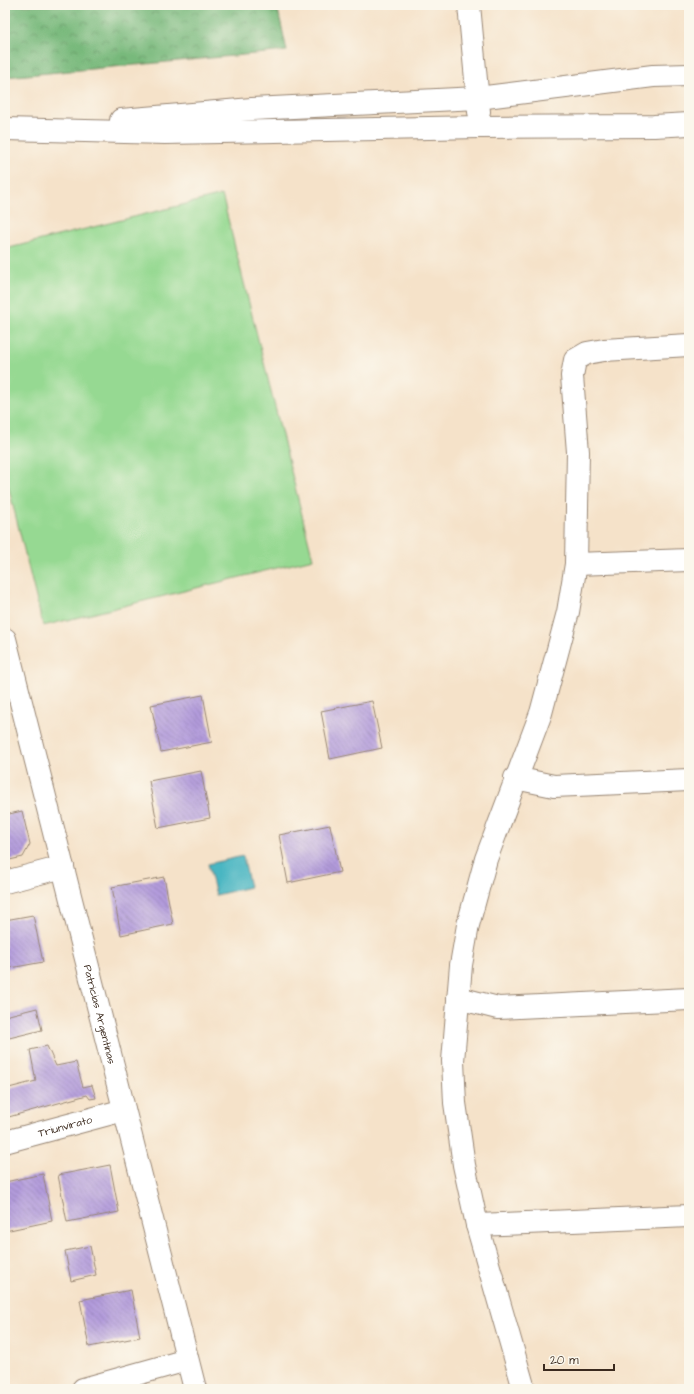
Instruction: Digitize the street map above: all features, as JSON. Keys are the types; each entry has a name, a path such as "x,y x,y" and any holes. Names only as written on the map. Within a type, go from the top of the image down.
{"street":[{"path":"469,5 480,127"},
{"path":"13,128 252,109 478,98 653,76 689,74"},
{"path":"13,128 165,133 480,127 646,126 689,124"},
{"path":"524,1389 477,1225 464,1165 456,1102 453,1061 461,965 468,925 486,860 515,778 541,713 568,612 576,564 578,452 572,376 575,360 587,353 604,350 689,344"},
{"path":"576,564 689,560"},
{"name":"Patricias Argentinas","path":"5,639 195,1389"},
{"path":"515,778 554,786 689,780"},
{"path":"5,882 63,867"},
{"path":"458,998 498,1008 689,999"},
{"name":"Triunvirato","path":"5,1142 124,1110"},
{"path":"477,1225 689,1216"},
{"path":"83,1389 187,1360"}],"green space":[{"path":"5,5 277,5 287,51 5,77"},
{"path":"222,195 313,559 43,626 5,473 5,249"}],"water":[{"path":"243,856 250,887 216,895 208,864"}],"building":[{"path":"203,695 212,742 161,752 151,705"},
{"path":"372,701 382,748 330,759 321,711"},
{"path":"201,771 210,818 158,828 149,781"},
{"path":"22,811 30,844 23,857 5,861 5,815"},
{"path":"330,825 340,872 288,883 279,835"},
{"path":"164,877 173,924 121,935 112,887"},
{"path":"33,915 43,962 5,969 5,920"},
{"path":"37,1008 42,1030 5,1039 5,1016"},
{"path":"47,1046 56,1066 76,1062 83,1087 92,1085 96,1098 90,1099 87,1095 5,1118 5,1089 36,1081 30,1050"},
{"path":"110,1165 119,1212 67,1222 58,1175"},
{"path":"43,1174 52,1221 5,1231 5,1182"},
{"path":"90,1246 96,1275 71,1281 65,1251"},
{"path":"131,1290 140,1337 89,1347 80,1300"}]}
